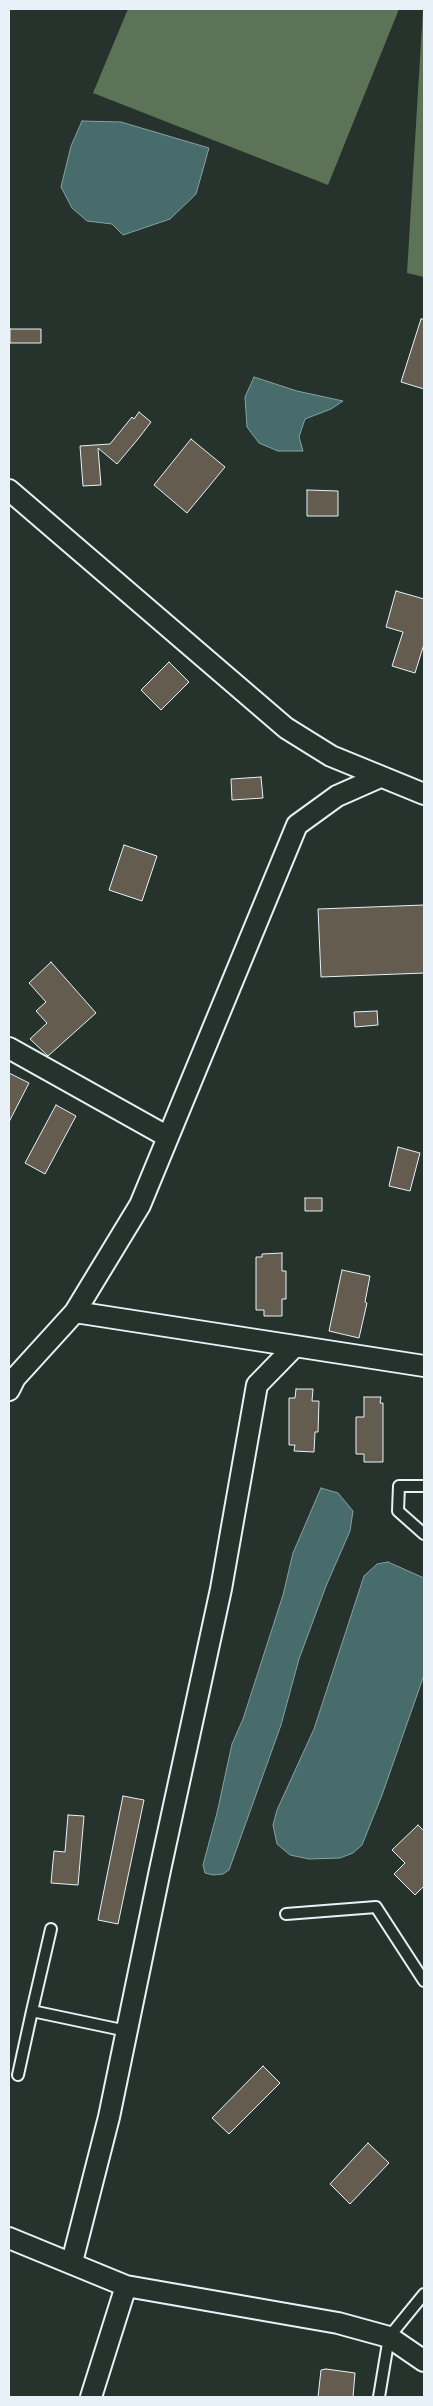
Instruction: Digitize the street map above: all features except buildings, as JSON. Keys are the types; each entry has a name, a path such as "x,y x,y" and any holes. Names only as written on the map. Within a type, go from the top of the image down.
{"street":[{"path":"9,490 286,728 331,756 424,794"},
{"path":"9,1390 15,1378 75,1312 140,1206 296,825 336,796 380,777"},
{"path":"9,1048 168,1137"},
{"path":"75,1312 424,1366"},
{"path":"72,2262 109,2117 221,1589 257,1385 295,1346"},
{"path":"9,2238 72,2262 126,2286 338,2322 389,2337 424,2361"},
{"path":"91,2397 126,2286"}],"lane":[{"path":"424,1486 399,1486 398,1511 424,1534"},
{"path":"286,1914 376,1907 424,1980"},
{"path":"18,2075 51,1929"},
{"path":"32,2011 127,2031"},
{"path":"379,2397 389,2337 424,2294"}],"green space":[{"path":"128,9 399,9 328,185 93,93"},
{"path":"424,9 424,277 407,273"}],"water":[{"path":"82,121 121,122 209,148 196,194 170,219 123,235 112,224 87,221 72,208 61,187 71,146"},
{"path":"254,377 297,391 343,401 331,409 305,419 299,437 303,451 278,451 259,443 247,427 245,397"},
{"path":"321,1488 338,1493 353,1511 350,1531 326,1586 299,1659 281,1725 229,1870 223,1874 213,1875 205,1873 203,1865 232,1744 243,1719 283,1595 293,1553"},
{"path":"388,1562 424,1578 424,1675 382,1795 362,1845 353,1853 340,1858 309,1859 290,1855 277,1844 273,1825 277,1810 314,1729 364,1576 377,1564"}]}
